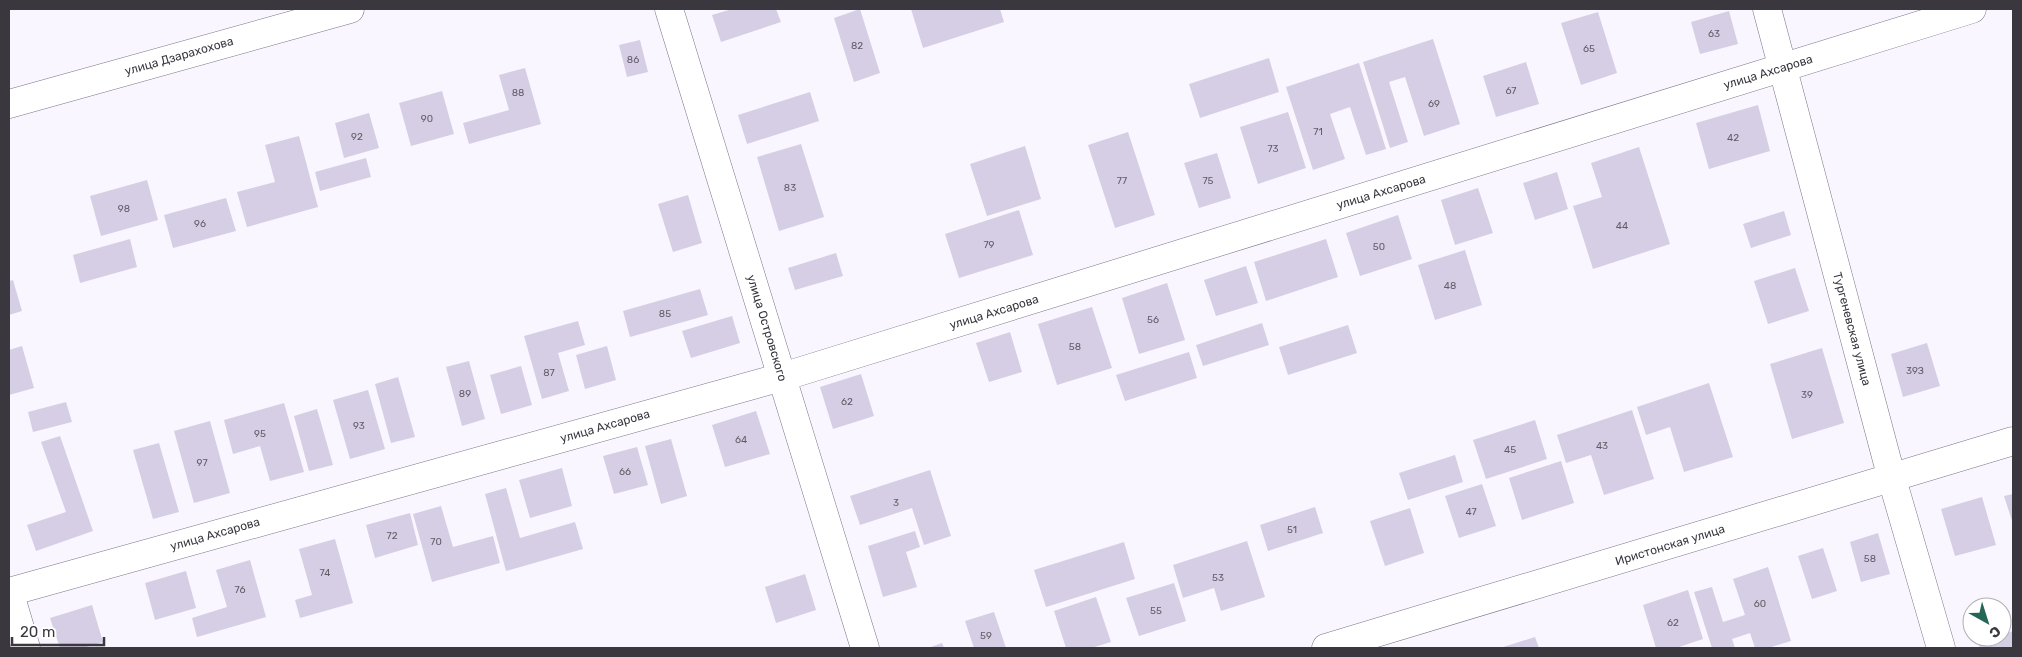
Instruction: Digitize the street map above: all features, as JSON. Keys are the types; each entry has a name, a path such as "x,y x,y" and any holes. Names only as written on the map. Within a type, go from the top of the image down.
{"street":[{"name":"улица Дзарахохова","path":"9,104 350,9"},
{"name":"улица Островского","path":"669,9 865,648"},
{"name":"Тургеневская улица","path":"1766,9 1892,479 1942,648"},
{"name":"улица Ахсарова","path":"9,592 782,377 1972,9"},
{"name":"Иристонская улица","path":"1326,648 2013,441"},
{"path":"9,592 26,648"}],"building":[{"path":"732,9 776,9 781,22 721,42 712,15"},
{"path":"860,9 880,73 854,82 834,18"},
{"path":"911,9 1000,9 1004,22 923,48"},
{"path":"1729,11 1738,44 1700,54 1691,22"},
{"path":"1598,12 1617,73 1581,85 1561,23"},
{"path":"1433,39 1460,124 1424,136 1405,77 1389,82 1408,142 1390,148 1363,62"},
{"path":"640,40 648,72 627,77 619,45"},
{"path":"1269,58 1279,92 1200,118 1189,84"},
{"path":"1526,62 1539,104 1496,117 1483,76"},
{"path":"1359,63 1386,149 1366,155 1350,107 1330,114 1345,159 1313,170 1286,87"},
{"path":"525,68 541,124 469,144 463,123 509,110 499,75"},
{"path":"442,91 454,134 411,146 399,103"},
{"path":"810,92 819,121 747,144 738,115"},
{"path":"1758,105 1770,151 1709,169 1696,123"},
{"path":"1288,112 1306,168 1258,184 1240,127"},
{"path":"369,113 379,148 344,158 335,123"},
{"path":"1128,132 1155,215 1115,228 1088,145"},
{"path":"299,136 318,207 247,227 237,192 275,182 265,145"},
{"path":"801,144 824,217 779,231 757,157"},
{"path":"1025,146 1041,199 987,216 970,164"},
{"path":"1639,147 1670,244 1593,269 1573,206 1602,197 1591,163"},
{"path":"1217,153 1231,198 1199,208 1184,163"},
{"path":"366,158 371,177 320,191 315,172"},
{"path":"1557,172 1568,209 1535,220 1523,183"},
{"path":"147,180 158,220 101,236 90,196"},
{"path":"1478,188 1493,233 1455,245 1441,200"},
{"path":"688,195 702,243 673,252 658,204"},
{"path":"226,198 236,231 173,248 164,215"},
{"path":"1019,210 1033,255 959,278 945,234"},
{"path":"1784,211 1791,235 1751,248 1743,224"},
{"path":"1398,215 1412,259 1360,276 1346,233"},
{"path":"130,239 137,267 80,283 73,255"},
{"path":"1326,239 1338,277 1266,301 1254,262"},
{"path":"1465,250 1482,305 1435,320 1418,265"},
{"path":"836,253 843,276 795,290 788,268"},
{"path":"1246,266 1258,303 1216,316 1204,280"},
{"path":"1795,268 1809,311 1768,324 1754,281"},
{"path":"13,280 22,311 9,315 9,281"},
{"path":"1167,283 1185,340 1139,354 1122,298"},
{"path":"700,289 708,315 630,337 623,311"},
{"path":"1092,307 1112,368 1057,385 1038,324"},
{"path":"732,316 740,343 691,358 682,331"},
{"path":"578,321 585,345 558,353 569,391 542,399 524,336"},
{"path":"1262,323 1269,345 1203,366 1196,345"},
{"path":"1348,325 1357,353 1288,375 1279,347"},
{"path":"1010,332 1022,372 989,382 976,343"},
{"path":"1927,343 1940,386 1903,397 1891,354"},
{"path":"22,346 34,388 9,395 9,350"},
{"path":"607,346 616,380 585,389 576,355"},
{"path":"1822,348 1844,423 1792,439 1770,364"},
{"path":"1189,352 1197,378 1125,401 1116,375"},
{"path":"469,361 485,419 462,426 446,367"},
{"path":"521,366 532,405 501,414 490,375"},
{"path":"861,374 874,416 833,429 820,387"},
{"path":"398,377 415,437 391,443 375,384"},
{"path":"1709,383 1733,457 1684,472 1670,427 1646,435 1637,407"},
{"path":"368,390 385,449 350,459 333,400"},
{"path":"66,402 72,422 33,432 28,412"},
{"path":"284,403 304,472 270,481 260,446 233,454 224,420"},
{"path":"317,409 333,465 309,471 294,416"},
{"path":"1632,410 1654,479 1604,495 1591,455 1566,463 1557,435"},
{"path":"756,411 770,454 725,467 712,425"},
{"path":"1535,420 1547,459 1486,479 1473,440"},
{"path":"210,421 230,493 194,503 174,431"},
{"path":"60,436 93,531 36,551 27,525 66,512 41,442"},
{"path":"671,439 687,496 661,504 645,446"},
{"path":"159,443 179,512 153,519 133,450"},
{"path":"637,447 648,485 614,494 603,456"},
{"path":"1455,455 1463,482 1408,500 1399,473"},
{"path":"1561,461 1574,503 1522,520 1509,478"},
{"path":"562,468 572,506 530,518 519,480"},
{"path":"930,470 951,536 924,545 912,508 860,525 850,496"},
{"path":"1482,484 1496,526 1459,538 1445,496"},
{"path":"506,488 520,538 575,522 583,549 506,571 485,494"},
{"path":"2013,494 2013,524 2004,496"},
{"path":"1982,497 1996,545 1955,556 1941,509"},
{"path":"441,506 453,547 493,536 500,563 432,582 413,514"},
{"path":"1315,507 1323,533 1268,551 1260,525"},
{"path":"1410,508 1424,553 1385,566 1370,521"},
{"path":"410,513 418,545 375,558 366,525"},
{"path":"915,531 920,547 906,552 917,587 883,597 868,546"},
{"path":"1878,533 1890,574 1861,582 1850,542"},
{"path":"335,539 353,603 300,618 295,600 312,595 299,549"},
{"path":"1247,541 1265,597 1221,611 1214,588 1183,598 1173,565"},
{"path":"1124,542 1135,579 1046,607 1034,570"},
{"path":"1823,548 1837,591 1812,599 1798,556"},
{"path":"250,560 266,617 197,637 192,618 227,607 216,570"},
{"path":"1768,567 1791,641 1768,648 1755,648 1750,633 1732,639 1735,648 1712,648 1694,592 1712,587 1723,622 1745,615 1733,579"},
{"path":"186,571 196,608 155,620 145,583"},
{"path":"805,574 816,610 776,623 765,587"},
{"path":"1174,583 1186,621 1139,636 1126,598"},
{"path":"1688,590 1703,639 1676,648 1656,648 1643,605"},
{"path":"1096,597 1111,642 1091,648 1066,648 1054,611"},
{"path":"92,605 103,642 83,648 60,648 50,618"},
{"path":"994,612 1006,648 974,648 965,621"},
{"path":"2012,631 2013,648 1980,648 2012,647"},
{"path":"1535,637 1539,648 1500,648"},
{"path":"942,643 944,648 928,648"}]}
